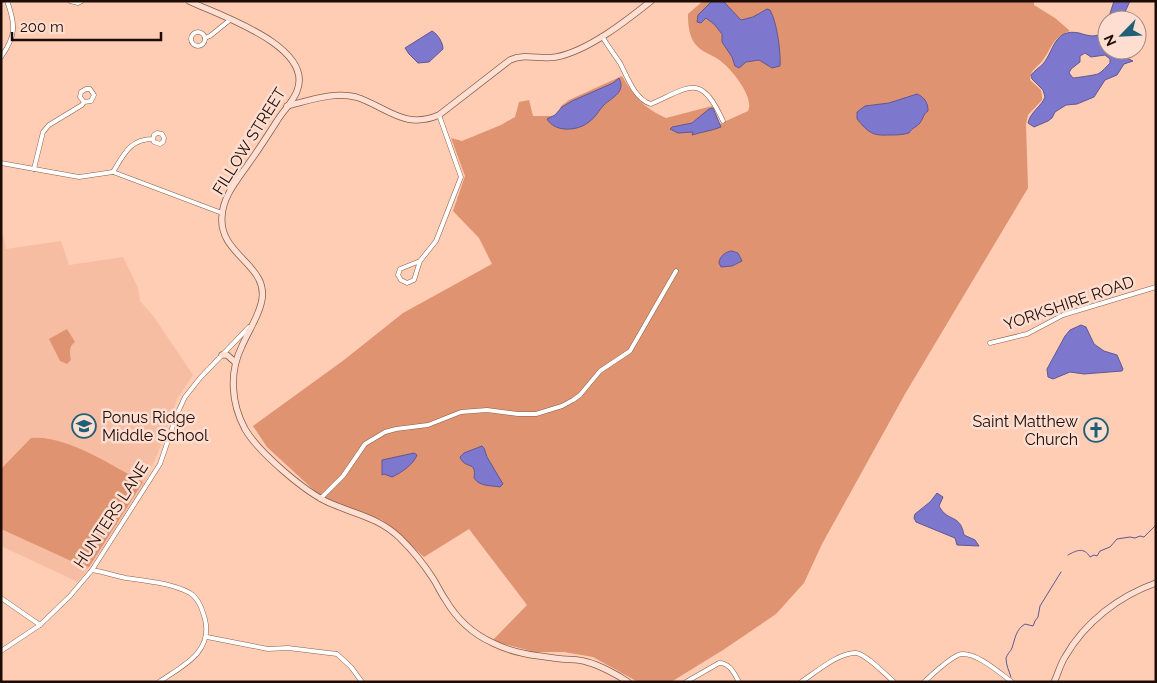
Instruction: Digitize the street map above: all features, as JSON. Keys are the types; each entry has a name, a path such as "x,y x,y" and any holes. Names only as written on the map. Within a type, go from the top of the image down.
{"street":[{"path":"1,57 10,44 15,28 7,1"},
{"path":"70,1 78,3 82,1"},
{"name":"FILLOW STREET","path":"189,1 258,31 292,60 298,72 298,90 229,192 222,213 222,231 228,243 254,270 261,284 262,300 235,362 233,384 235,400 237,410 246,430 273,460 320,498 367,516 386,526 420,560 452,610 462,622 489,642 506,650 521,654 587,662 628,682"},
{"path":"287,106 325,96 354,97 409,120 421,121 439,115 510,60 524,56 556,57 575,50 602,36 643,4 651,1"},
{"path":"205,38 232,19"},
{"path":"602,36 631,84 645,102 651,104 680,90 700,88 713,100 723,121"},
{"path":"34,169 43,132 84,102"},
{"path":"420,261 400,269 398,275 401,280 407,283 414,280 420,261 439,235 461,177 439,115"},
{"path":"114,172 126,150 144,139 153,139"},
{"path":"1,163 79,177 114,172 222,213"},
{"path":"320,498 342,476 365,444 385,432 428,425 460,412 487,410 536,414 562,406 573,400 580,395 596,374 630,351 676,271"},
{"name":"YORKSHIRE ROAD","path":"990,343 1027,334 1063,315 1156,287"},
{"name":"HUNTERS LANE","path":"1,651 40,625 70,596 92,570 157,469 185,397 222,355 252,325"},
{"path":"222,355 227,355 235,362"},
{"path":"92,570 166,584 191,594 201,605 206,624 206,637 200,651 159,682"},
{"path":"1054,682 1065,657 1098,617 1124,597 1156,583"},
{"path":"1,598 40,625"},
{"path":"206,637 268,649 288,648 337,654 351,667 362,682"},
{"path":"801,682 836,659 856,653 865,657 894,682"},
{"path":"924,682 953,658 969,654 989,664 1012,682"},
{"path":"686,682 712,666 724,663 729,666 739,682"}],"shaded area":[{"path":"703,1 1034,1 1034,5 1055,18 1070,31 1056,40 1030,76 1030,80 1041,90 1042,100 1028,115 1026,124 1028,188 905,394 822,544 804,583 776,614 671,682 638,682 593,657 564,652 535,652 492,641 527,605 469,529 424,557 382,520 317,493 267,447 253,426 344,360 403,313 492,264 479,238 453,211 465,176 451,138 462,141 501,125 515,117 519,102 529,100 533,116 557,116 561,106 569,100 622,76 640,101 651,110 666,118 712,106 717,123 723,124 748,111 748,98 735,75 718,59 698,47 691,36 688,14"},
{"path":"712,1 724,2 741,20 753,17 767,9 770,10 778,37 780,66 772,68 759,60 746,62 739,68 735,66 732,57 722,42 722,34 714,24 706,18 701,23 697,22 698,15"},
{"path":"1114,1 1130,1 1126,10 1111,10"},
{"path":"432,31 440,39 443,49 429,62 418,63 405,48"},
{"path":"1071,32 1097,35 1097,56 1091,57 1085,53 1080,56 1080,62 1069,73 1073,78 1098,74 1110,63 1110,60 1133,61 1124,64 1117,75 1105,80 1094,97 1077,104 1066,105 1055,112 1048,121 1034,127 1028,123 1031,115 1045,97 1043,90 1032,79 1031,75 1043,64 1056,42 1064,34"},
{"path":"619,78 621,87 618,94 584,125 567,129 555,127 547,119 572,101 613,83"},
{"path":"917,94 925,100 928,111 919,124 909,133 901,135 874,134 867,130 857,119 857,112 865,106 889,103"},
{"path":"713,108 721,127 692,135 693,132 678,133 670,129 692,123 709,109"},
{"name":"Ponus Ridge Middle School","path":"1,226 6,249 61,241 69,265 123,257 138,288 140,301 154,317 193,375 177,399 158,453 144,484 98,555 78,582 1,546"},
{"path":"732,251 738,253 742,261 732,266 721,267 719,261 723,255"},
{"path":"1081,325 1086,327 1094,344 1104,351 1117,355 1123,369 1122,371 1084,374 1070,372 1053,379 1048,377 1047,369 1065,336 1070,330"},
{"path":"67,329 75,342 70,348 71,360 67,364 60,361 49,339"},
{"path":"31,438 45,438 74,446 143,482 89,567 80,565 1,529 1,469"},
{"path":"482,446 503,484 500,487 476,481 474,469 462,461 460,457 464,453"},
{"path":"414,453 417,455 403,471 392,477 382,475 382,460"},
{"path":"937,493 943,497 939,506 942,511 957,521 964,535 975,540 979,546 957,545 955,538 916,522 915,514 930,502"}],"waterway":[{"path":"1068,555 1080,550 1090,557 1097,556 1100,551 1110,547 1117,539 1144,537 1156,525"},
{"path":"1011,677 1006,658 1012,648 1016,634 1025,624 1033,626 1038,617 1040,606 1061,572"}],"place":[{"name":"Ponus Ridge Middle School","path":"84,426"},
{"name":"Saint Matthew Church","path":"1096,430"}]}
